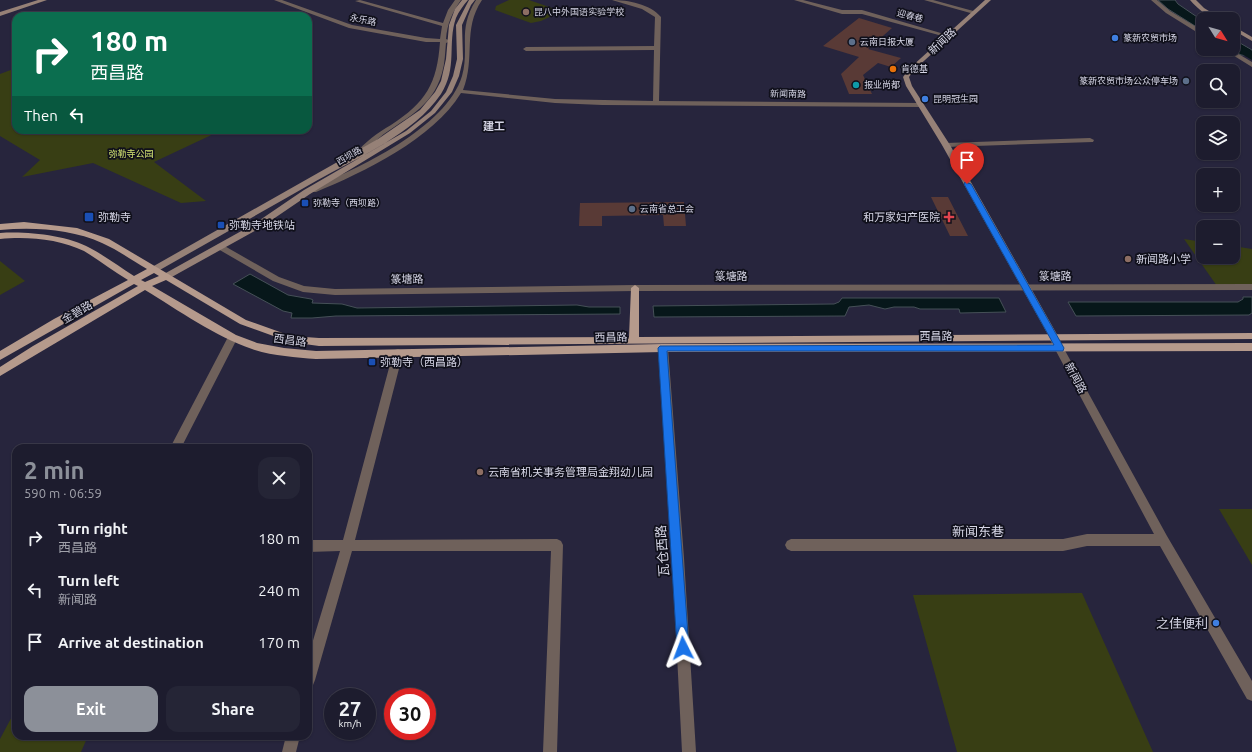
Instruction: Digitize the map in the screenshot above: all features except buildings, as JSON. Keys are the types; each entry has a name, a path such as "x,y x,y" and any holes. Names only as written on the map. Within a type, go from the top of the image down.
{"main road":[{"path":"0,14 44,0"},
{"name":"西坝路","path":"155,269 359,154 399,129 423,110 443,84 448,69 446,41 454,16 465,0"},
{"name":"西坝路","path":"167,276 256,226 307,192 408,132 433,112 449,92 456,76 460,59 459,25 468,5 472,0"},
{"name":"新闻路","path":"988,0 912,69 906,77 909,86 946,145 1057,343"},
{"path":"1193,0 1207,12"},
{"path":"1240,32 1252,39"},
{"name":"西昌路","path":"0,227 30,226 77,231 106,241 243,322 290,339 319,342 634,339 1057,343 1252,347"},
{"name":"西昌路","path":"0,236 18,234 44,237 86,249 134,280 233,337 255,346 284,352 316,355 663,348 1057,343 1252,336"},
{"name":"金碧路","path":"0,356 102,296 155,269"},
{"name":"金碧路","path":"0,372 36,349 145,286 167,276"},
{"path":"634,339 635,288"}],"street":[{"name":"永乐路","path":"277,0 310,12"},
{"path":"446,41 444,25 447,16 458,0"},
{"path":"307,192 350,175 415,135 441,114 458,91 465,76 468,58 467,25 475,5 480,0"},
{"path":"615,0 644,9 656,14 658,17 656,104"},
{"name":"迎春巷","path":"798,0 842,12 862,12 948,36"},
{"path":"927,0 974,12"},
{"path":"1154,0 1168,12 1196,30"},
{"path":"358,1 444,25"},
{"name":"永乐路","path":"312,13 351,27 385,34 446,41"},
{"path":"526,49 657,48"},
{"path":"1237,56 1252,65"},
{"path":"1244,60 1252,60"},
{"name":"新闻南路","path":"458,91 555,101 656,104 744,103 921,105"},
{"path":"946,145 1090,140"},
{"name":"篆塘路","path":"221,247 276,279 302,289 343,292 635,288 1252,287"},
{"path":"177,444 233,337"},
{"name":"新闻路","path":"1057,343 1163,540 1252,694"},
{"name":"瓦仓西路","path":"663,348 678,558 689,752"},
{"path":"312,666 348,544 398,353"},
{"name":"新闻东巷","path":"792,545 1063,545 1087,540 1163,540"},
{"path":"312,546 348,544 557,545 550,752"},
{"path":"289,752 292,740"}],"green space":[{"path":"509,0 529,0 555,9 557,12 556,14 541,21 531,23 495,10 496,6"},
{"name":"弥勒寺公园","path":"12,70 12,134 214,134 154,162 206,201 181,203 93,163 22,177 40,160 0,136 0,74"},
{"path":"1184,239 1196,241 1196,256"},
{"path":"1240,247 1252,249 1252,286 1217,286 1202,264 1240,264"},
{"path":"0,261 25,281 0,295"},
{"path":"1219,509 1252,509 1252,565"},
{"path":"1082,593 1153,752 957,752 913,595"},
{"path":"12,716 12,740 86,740 81,752 0,752 0,739"}],"shaded area":[{"path":"1158,0 1175,0 1178,4 1196,16 1196,27 1168,9"},
{"path":"1240,43 1252,50 1252,55 1241,55"},
{"path":"250,274 288,295 311,299 313,300 312,303 342,304 357,308 577,305 589,307 620,307 620,314 336,316 291,318 292,313 283,311 233,284"},
{"path":"1243,297 1252,297 1252,313 1249,315 1076,316 1068,302 1238,302 1243,299"},
{"path":"842,298 999,298 1006,312 960,313 959,309 894,307 885,309 869,305 849,307 845,316 654,317 653,306 834,304 839,302"}],"waterway":[{"path":"1240,48 1252,56"}],"place":[{"name":"昆八中外国语实验学校","path":"526,12"},
{"name":"篆新农贸市场","path":"1115,38"},
{"name":"云南日报大厦","path":"852,42"},
{"name":"肯德基","path":"893,69"},
{"name":"篆新农贸市场公众停车场","path":"1186,81"},
{"name":"报业尚都","path":"856,85"},
{"name":"昆明冠生园","path":"925,99"},
{"name":"弥勒寺（西坝路）","path":"305,203"},
{"name":"云南省总工会","path":"632,209"},
{"name":"弥勒寺","path":"89,217"},
{"name":"和万家妇产医院","path":"949,217"},
{"name":"弥勒寺地铁站","path":"221,225"},
{"name":"新闻路小学","path":"1128,259"},
{"name":"弥勒寺（西昌路）","path":"372,362"},
{"name":"云南省机关事务管理局金翔幼儿园","path":"480,472"},
{"name":"之佳便利","path":"1216,623"}],"district":[{"name":"建工","path":"494,126"}],"route":[{"path":"683,648 663,348 1060,348 967,184"}]}
